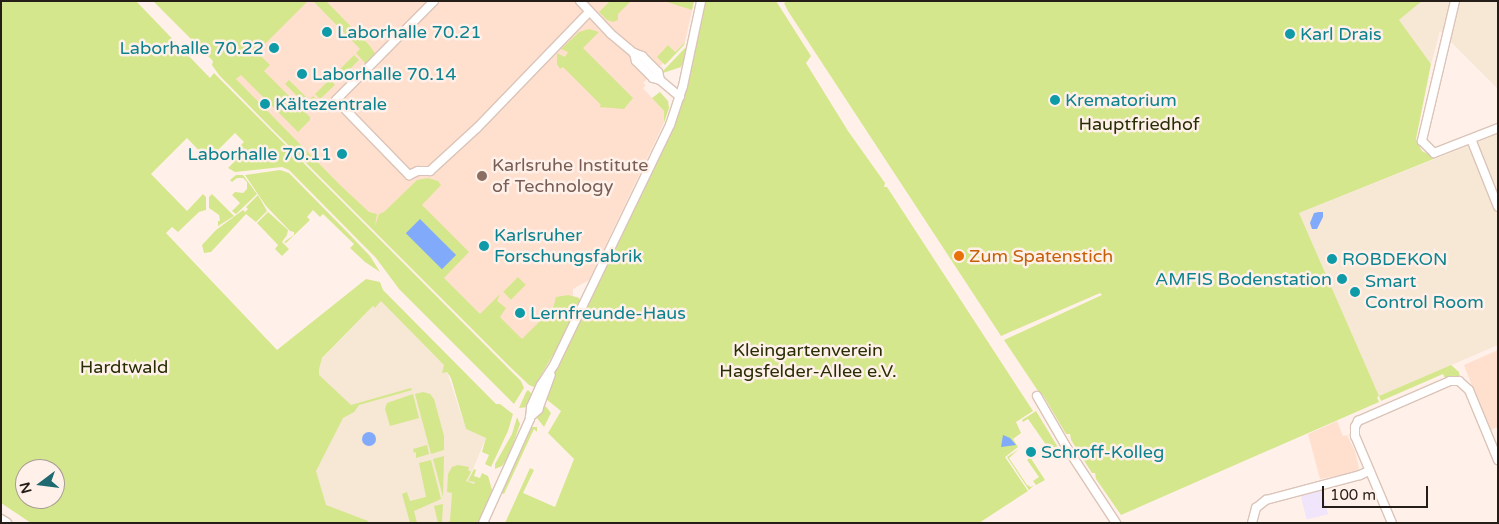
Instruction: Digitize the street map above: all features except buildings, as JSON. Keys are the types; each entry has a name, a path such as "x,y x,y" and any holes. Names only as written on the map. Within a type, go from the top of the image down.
{"main road":[{"path":"1,520 6,523"}],"street":[{"path":"434,1 336,100 409,175 418,171 430,171 476,128 589,12"},
{"path":"580,1 589,12 634,53 642,56 656,70 660,80 680,97"},
{"path":"483,523 530,417 531,406 536,394 554,365 670,125 680,97 701,1"},
{"path":"1455,1 1422,134 1422,141 1431,152 1436,152 1498,128"},
{"path":"1471,139 1498,207"},
{"path":"1392,523 1354,434 1358,421 1450,381 1459,381 1468,390 1498,460"},
{"path":"1037,396 1066,448 1116,523"},
{"path":"1252,523 1256,508 1266,500 1369,471"}],"shaded area":[{"name":"Karlsruhe Institute of Technology","path":"276,1 694,1 685,42 643,83 646,85 643,88 664,111 664,123 589,280 573,289 573,296 578,297 580,301 532,383 213,64"},
{"path":"1422,1 1498,1 1498,89 1440,31 1431,64 1399,20"},
{"path":"1498,134 1498,345 1379,396 1299,213"},
{"path":"383,296 455,369 447,372 466,429 486,438 470,476 479,481 459,523 331,523 303,475 312,369"},
{"path":"1498,350 1498,427 1489,431 1464,365"},
{"path":"1337,421 1343,436 1347,435 1355,451 1359,468 1357,472 1320,479 1308,434"},
{"path":"1322,490 1328,514 1307,520 1301,495"}],"green space":[{"name":"Hardtwald","path":"1,1 136,1 210,78 214,73 521,381 524,388 514,404 399,289 376,258 289,170 282,167 235,172 228,168 235,161 230,156 244,142 235,133 208,160 187,138 151,174 187,211 203,194 206,197 206,210 199,212 178,232 172,227 166,233 277,350 366,279 380,282 383,290 496,404 500,404 513,414 508,431 491,467 485,464 489,455 482,452 486,438 466,429 451,378 447,372 442,373 444,365 381,301 375,308 373,306 322,358 319,369 319,375 351,405 411,388 412,390 359,405 354,412 343,418 316,471 326,505 368,521 367,523 31,523 1,503"},
{"path":"153,1 308,1 257,52 270,65 264,71 310,117 310,120 298,132 241,75 236,79 340,185 369,212 377,214 375,226 379,214 384,212 417,180 428,178 438,181 441,185 422,205 469,252 444,278 480,314 500,294 497,301 506,308 500,317 522,339 553,308 556,297 568,295 579,298 580,301 556,350 534,387 529,385 507,364 274,131 219,75 212,65 213,61"},
{"path":"313,1 326,1 370,46 376,55 366,64 356,53 360,49"},
{"path":"610,1 631,1 618,14 618,20 613,22 607,20 599,12"},
{"path":"668,1 694,1 692,10 667,2"},
{"path":"697,1 684,62 681,67 663,73 687,46"},
{"name":"Kleingartenverein Hagsfelder-Allee e.V.","path":"705,1 776,1 811,56 806,63 848,131 885,183 884,187 887,187 1033,411 1016,422 1021,433 1013,439 1018,447 1005,457 1028,491 979,523 505,523 530,468 534,470 523,493 555,507 574,459 548,433 561,411 546,399 558,364 681,108"},
{"name":"Hauptfriedhof","path":"788,1 1422,1 1399,20 1431,64 1416,139 1422,151 1436,158 1299,213 1379,396 1377,397 1379,402 1121,515 1096,479 1095,473 1092,473 1071,440 1070,434 1066,434 1043,395 1040,394 1004,340 1102,295 1100,293 1001,336 788,11 784,3"},
{"path":"589,29 599,32 583,48 633,98 624,109 599,107 601,105 563,67 560,69 557,64 557,53 565,57 568,52 561,49 579,32"},
{"path":"685,42 665,65 657,57 668,45 675,52"},
{"path":"354,55 359,60 341,78 336,73"},
{"path":"324,73 335,85 320,99 315,94 328,81 322,75"},
{"path":"289,80 309,100 313,96 318,101 310,109 285,84"},
{"path":"660,92 668,101 669,108 664,123 664,111 652,98"},
{"path":"280,170 289,173 349,234 370,256 380,272 365,262 350,248 354,244 323,214 320,217 313,210 307,217 310,220 286,243 284,242 294,235 294,232 290,231 266,206 245,175"},
{"path":"236,175 243,175 257,194 236,214 232,211 240,203 232,195 235,192 243,193 247,189 247,182 243,178 237,178 232,182 230,180"},
{"path":"212,194 234,216 218,226 218,221 220,221 219,215 209,208 209,197"},
{"path":"258,195 267,211 256,222 246,214 211,252 204,253 202,245 216,230 243,210 245,212 248,209 246,207"},
{"path":"268,212 288,230 282,242 289,249 282,256 275,249 278,245 257,223"},
{"path":"518,277 526,285 511,300 503,292"},
{"path":"1451,365 1459,372 1460,378 1446,380 1443,374 1381,401 1379,396"},
{"path":"528,390 533,395 528,407 519,408 526,392"},
{"path":"423,392 430,394 434,399 444,436 444,450 431,454 415,394"},
{"path":"413,394 419,418 390,426 385,409 387,403"},
{"path":"543,403 551,413 544,427 537,418"},
{"path":"1036,411 1059,449 1056,451 1053,446 1049,449 1028,419 1023,422 1022,420"},
{"path":"517,417 520,424 509,456 502,466 495,469 495,464 512,434"},
{"path":"532,427 537,427 537,432 534,429 504,494 501,493"},
{"path":"427,445 429,454 416,458 416,452 414,453 413,449"},
{"path":"1019,449 1009,458 1027,485 1031,487 1034,485 1029,490 1007,457"},
{"path":"444,456 443,497 433,459"},
{"path":"1030,457 1045,480 1036,485 1033,481 1039,477 1027,460"},
{"path":"431,460 441,499 414,511 417,523 410,523 402,494 407,492 410,501 426,497 419,463"},
{"path":"458,465 469,467 468,470 471,472 466,481 474,484 475,482 468,481 474,469 476,470 474,476 480,478 482,473 488,476 493,493 478,523 446,523 450,521 452,493 447,492 448,474 452,467"},
{"path":"443,504 442,522 438,523 434,506"}],"water":[{"path":"1323,212 1323,217 1317,229 1312,229 1310,223 1314,213"},
{"path":"420,219 456,255 442,269 406,233"},
{"path":"369,432 374,434 376,439 374,444 369,446 364,444 362,439 364,434"},
{"path":"1003,435 1010,438 1016,445 1001,447"}],"place":[{"name":"Laborhalle 70.21","path":"327,32"},
{"name":"Karl Drais","path":"1290,34"},
{"name":"Laborhalle 70.22","path":"274,48"},
{"name":"Laborhalle 70.14","path":"302,74"},
{"name":"Krematorium","path":"1055,100"},
{"name":"Kältezentrale","path":"265,104"},
{"name":"Laborhalle 70.11","path":"342,154"},
{"name":"Karlsruhe Institute of Technology","path":"482,176"},
{"name":"Karlsruher Forschungsfabrik","path":"484,246"},
{"name":"Zum Spatenstich","path":"959,256"},
{"name":"ROBDEKON","path":"1332,259"},
{"name":"AMFIS Bodenstation","path":"1342,279"},
{"name":"Smart Control Room","path":"1355,292"},
{"name":"Lernfreunde-Haus","path":"520,313"},
{"name":"Schroff-Kolleg","path":"1031,452"}]}
